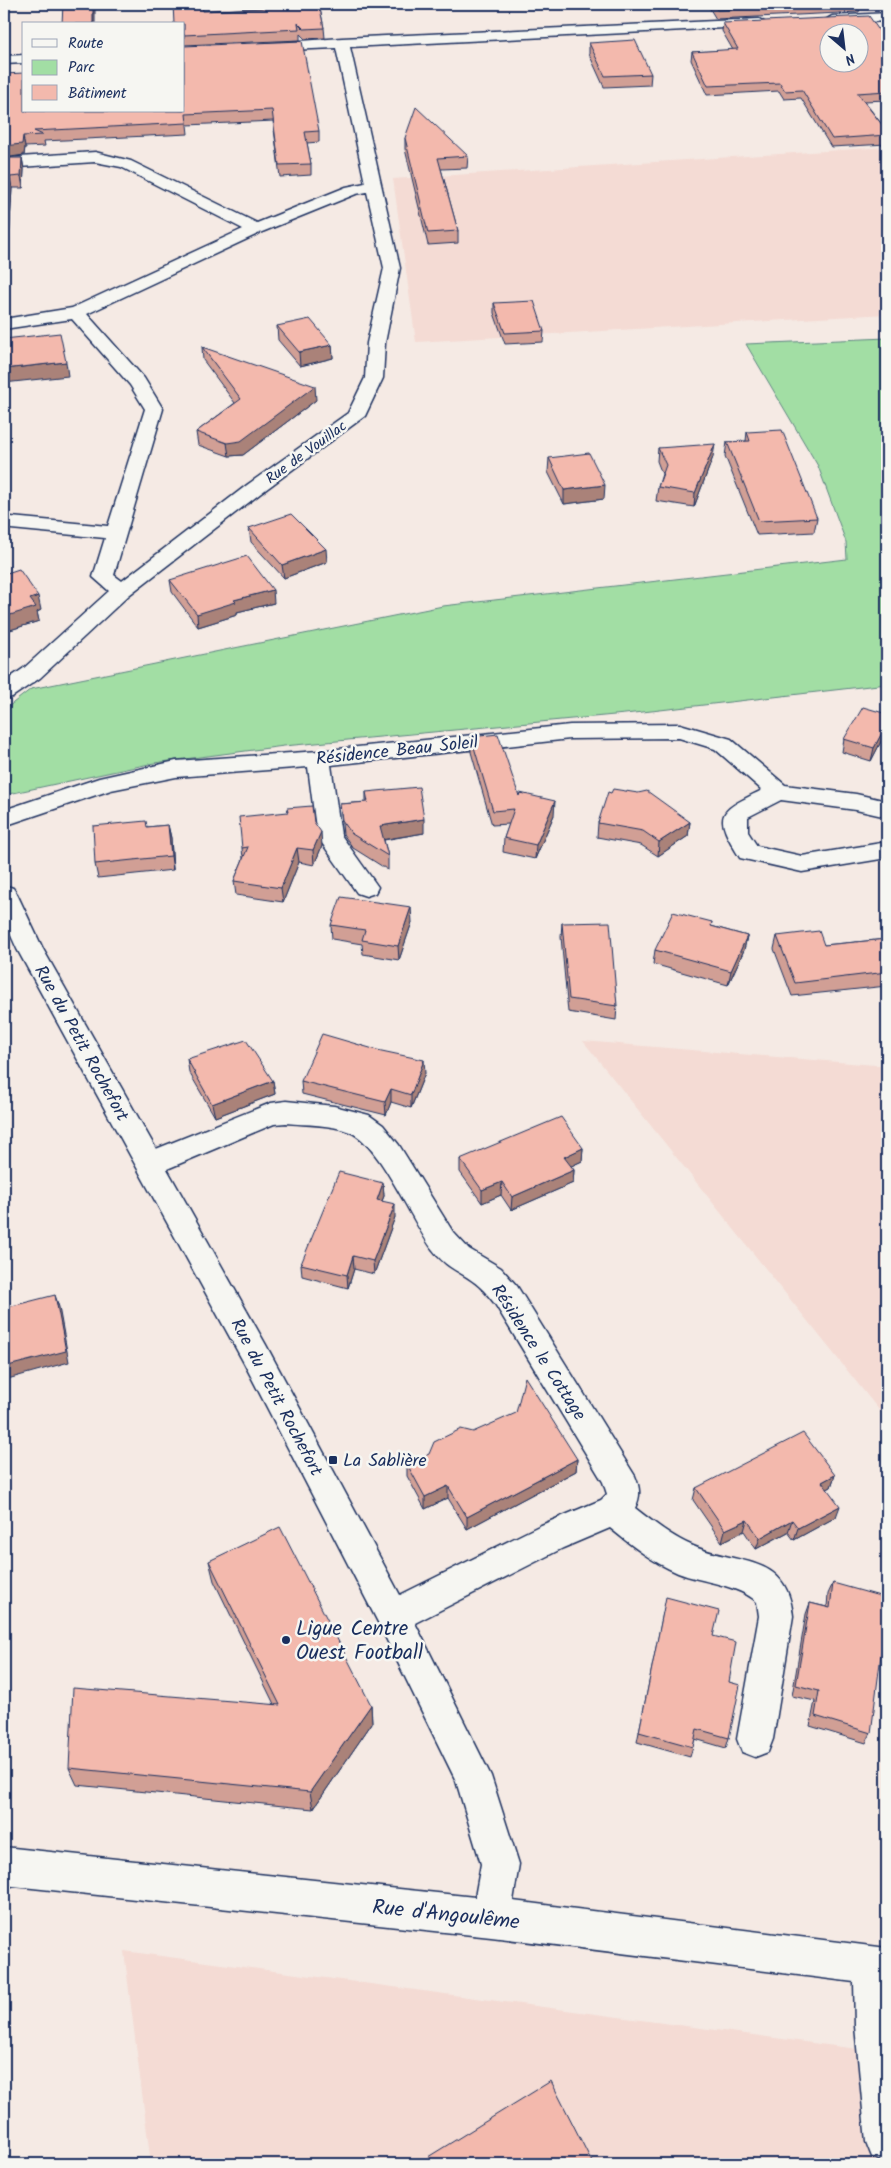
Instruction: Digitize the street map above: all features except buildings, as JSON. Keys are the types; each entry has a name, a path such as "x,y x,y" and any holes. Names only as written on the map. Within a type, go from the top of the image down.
{"street":[{"path":"819,20 887,17"},
{"path":"253,47 770,23"},
{"name":"Rue de Vouillac","path":"4,692 32,673 122,591 254,489 356,416 374,378 376,343 392,268 342,42"},
{"path":"4,60 22,59"},
{"path":"4,163 95,157 126,164 256,229"},
{"path":"4,324 76,314 256,229 352,190 374,186"},
{"path":"76,314 138,382 154,409 103,577 122,591"},
{"path":"11,523 115,533"},
{"name":"Résidence Beau Soleil","path":"4,818 107,783 176,769 319,759 570,732 680,731 722,744 778,792"},
{"path":"319,759 330,836 366,887"},
{"path":"887,810 856,802 778,792 736,813 736,832 749,852 802,864 887,850"},
{"name":"Rue du Petit Rochefort","path":"4,894 30,949 255,1354 393,1616 474,1776 500,1864 491,1918"},
{"name":"Résidence le Cottage","path":"149,1164 271,1114 286,1112 334,1117 359,1123 373,1133 389,1153 442,1241 458,1258 490,1277 506,1295 615,1472 622,1487 623,1499 613,1511"},
{"path":"393,1616 550,1537 613,1511 662,1546 689,1561 757,1582 768,1588 774,1599 776,1616 755,1739"},
{"name":"Rue d'Angoulême","path":"4,1866 491,1918 880,1966"},
{"path":"880,1966 875,2026 887,2142"}],"shaded area":[{"path":"887,147 887,314 416,342 393,179"},
{"path":"583,1041 887,1066 887,1420"},
{"path":"124,1951 887,2053 887,2164 151,2164"}],"green space":[{"path":"887,338 887,684 625,714 284,746 154,763 4,795 4,710 31,689 443,606 847,559 846,542 818,466 746,344"}],"place":[{"name":"La Sablière","path":"333,1460"},
{"name":"Ligue Centre Ouest Football","path":"286,1640"}]}
